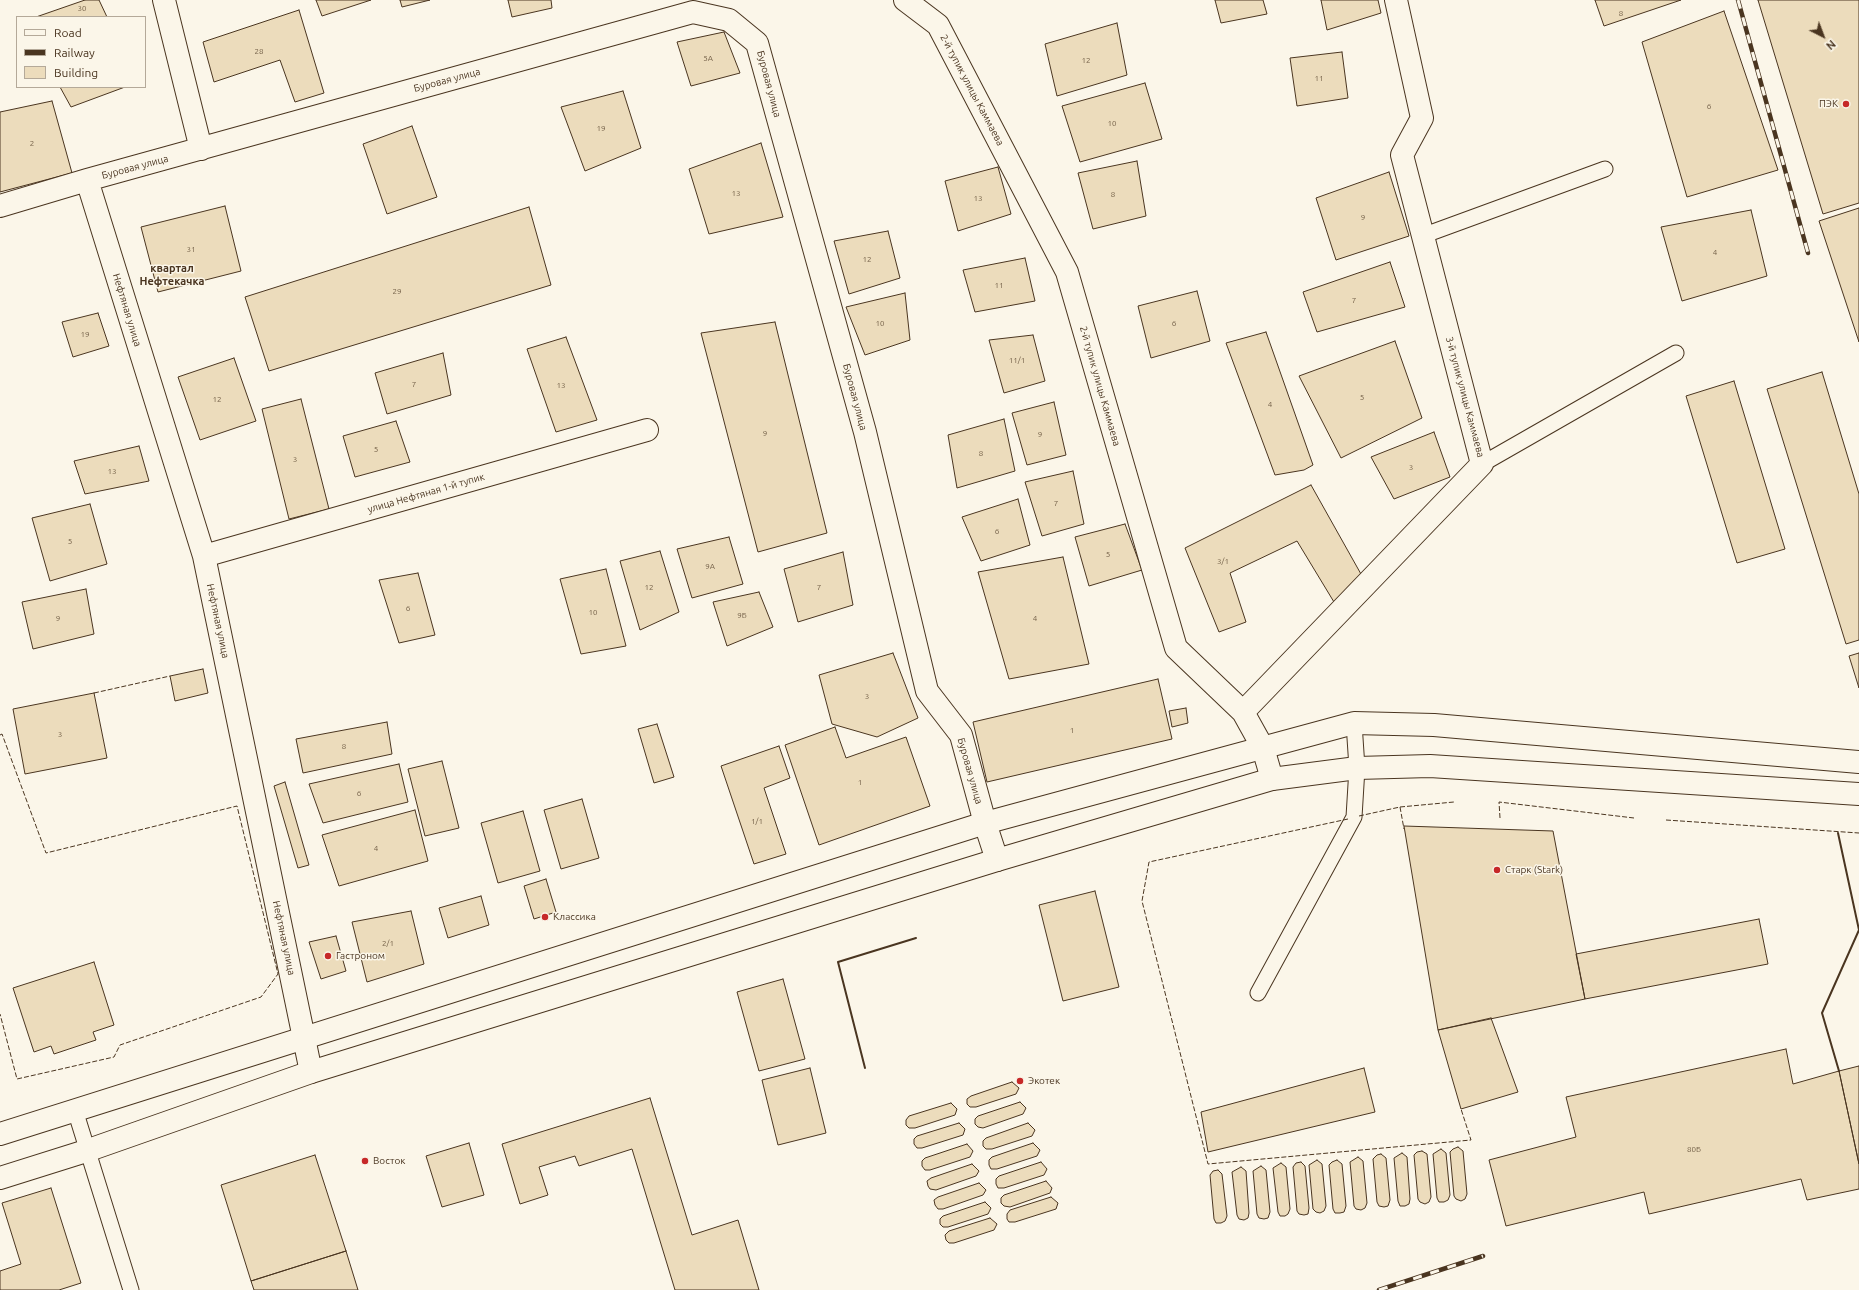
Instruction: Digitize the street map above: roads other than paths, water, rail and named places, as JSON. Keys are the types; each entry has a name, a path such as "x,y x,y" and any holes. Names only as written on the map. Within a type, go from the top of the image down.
{"street":[{"path":"164,0 202,148"},
{"name":"2-й тупик улицы Каммаева","path":"905,0 938,25 1067,272 1176,648 1243,712 1263,748 1272,779"},
{"name":"3-й тупик улицы Каммаева","path":"1243,712 1482,464 1402,155 1422,118 1396,0"},
{"name":"Буровая улица","path":"0,206 87,180 693,12 729,20 757,43 865,432 927,691 961,735 985,823 997,860"},
{"name":"Нефтяная улица","path":"87,180 204,556 311,1072"},
{"name":"улица Нефтяная 1-й тупик","path":"204,556 647,430"},
{"path":"0,1134 985,823 1354,723 1434,725 1859,762"},
{"path":"0,1178 86,1151 311,1072 997,860 1272,779 1357,768 1430,766 1859,794"}],"lane":[{"path":"1422,236 1605,169"},
{"path":"1482,464 1676,353"},
{"path":"1258,993 1354,817 1357,768 1354,723"},
{"path":"75,1110 86,1151 131,1290"}],"railway":[{"path":"1738,0 1808,253"},
{"path":"1379,1290 1483,1256"}],"place":[{"name":"ПЭК","path":"1846,104"},
{"name":"Старк (Stark)","path":"1497,870"},
{"name":"Классика","path":"545,917"},
{"name":"Гастроном","path":"328,956"},
{"name":"Экотек","path":"1020,1081"},
{"name":"Восток","path":"365,1161"}],"district":[{"name":"квартал Нефтекачка","path":"172,274"}]}
